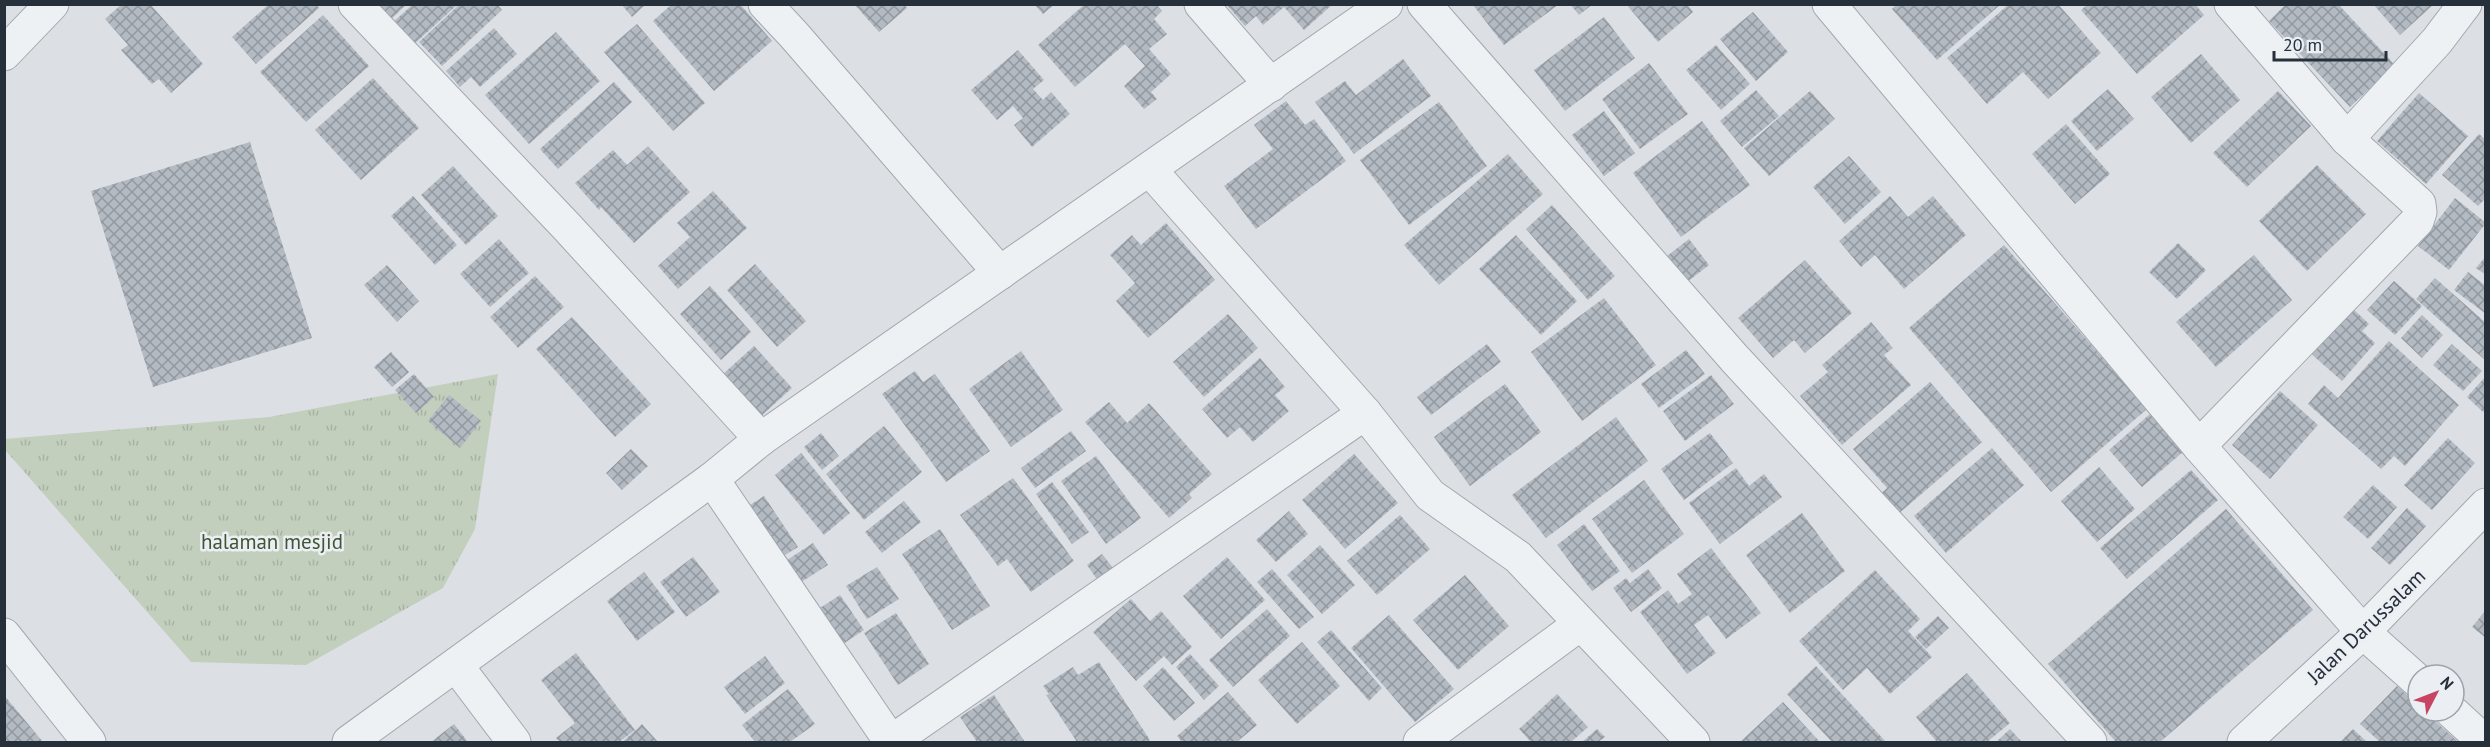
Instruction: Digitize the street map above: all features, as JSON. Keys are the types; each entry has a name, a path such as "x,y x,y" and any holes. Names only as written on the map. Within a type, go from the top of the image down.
{"street":[{"path":"10,34 52,4"},
{"path":"356,4 560,219 761,439"},
{"path":"765,4 1000,273"},
{"path":"1201,4 1271,85"},
{"path":"349,742 712,479 761,439 1386,4"},
{"path":"1424,4 1735,358 2090,742"},
{"path":"1829,4 2199,446 2363,632 2406,670"},
{"path":"2199,446 2417,221 2420,212 2419,204 2347,139 2231,4"},
{"path":"2347,139 2437,41 2464,4"},
{"path":"1150,170 1365,413 1430,495 1518,557 1693,742"},
{"path":"712,479 891,742 1365,413"},
{"name":"Jalan Darussalam","path":"2250,741 2363,632 2486,505"},
{"path":"1420,742 1580,624"},
{"path":"4,635 89,742"},
{"path":"456,665 513,742"},
{"path":"2465,723 2486,742"}],"green space":[{"name":"halaman mesjid","path":"498,374 475,529 443,588 306,665 191,662 5,450 4,439 269,417"}],"building":[{"path":"122,4 150,4 203,64 171,93 159,79 152,84 121,50 128,45 105,19"},
{"path":"269,4 316,4 319,8 256,64 232,37"},
{"path":"366,4 407,4 385,25"},
{"path":"460,4 497,4 502,10 442,66 419,42"},
{"path":"621,4 646,4 632,17"},
{"path":"672,4 740,4 772,41 714,91 653,21"},
{"path":"854,4 904,4 907,8 879,32"},
{"path":"1034,4 1055,4 1043,14"},
{"path":"1085,4 1156,4 1162,11 1154,19 1167,34 1149,49 1171,74 1151,92 1157,99 1144,109 1124,86 1145,66 1125,44 1075,87 1038,45"},
{"path":"1226,4 1333,4 1304,30 1284,7 1263,25 1256,16 1245,26"},
{"path":"1570,4 1593,4 1579,15"},
{"path":"1626,4 1687,4 1693,12 1658,42"},
{"path":"1897,4 2001,4 1937,60 1892,9"},
{"path":"2009,4 2058,4 2101,53 2048,99 2023,72 1987,104 1947,58"},
{"path":"2088,4 2195,4 2204,15 2137,74 2081,10"},
{"path":"2286,4 2338,4 2395,65 2350,107 2269,21"},
{"path":"2373,4 2434,4 2400,35"},
{"path":"412,5 457,5 411,47 390,25"},
{"path":"1473,5 1558,5 1504,45"},
{"path":"1753,12 1788,52 1756,81 1720,39"},
{"path":"323,15 369,66 306,122 260,72"},
{"path":"1604,17 1635,58 1565,111 1534,70"},
{"path":"637,24 705,103 673,131 604,52"},
{"path":"494,28 517,54 480,87 471,77 460,87 446,71"},
{"path":"556,32 600,81 529,144 485,95"},
{"path":"1716,45 1750,84 1721,110 1686,70"},
{"path":"1018,50 1044,80 1033,89 1043,100 1051,92 1070,114 1032,147 1014,125 1023,118 1013,106 997,120 971,90"},
{"path":"2201,54 2240,100 2191,143 2151,97"},
{"path":"1403,59 1431,96 1354,154 1315,102 1345,81 1356,95"},
{"path":"1649,63 1688,114 1640,149 1602,99"},
{"path":"373,78 419,128 361,180 315,130"},
{"path":"614,82 632,102 558,169 540,149"},
{"path":"2108,89 2134,119 2097,151 2071,121"},
{"path":"1756,90 1779,116 1742,147 1720,121"},
{"path":"1810,91 1835,119 1769,176 1744,148"},
{"path":"2278,91 2311,126 2247,187 2213,153"},
{"path":"2419,93 2468,136 2426,184 2377,141"},
{"path":"1286,101 1305,125 1314,119 1346,161 1256,229 1224,186 1273,149 1254,125"},
{"path":"1439,102 1487,166 1409,225 1360,160"},
{"path":"1604,111 1635,153 1604,176 1572,135"},
{"path":"1702,121 1750,185 1681,237 1633,173"},
{"path":"2066,124 2110,174 2075,204 2032,154"},
{"path":"2479,134 2486,140 2486,198 2478,206 2442,175"},
{"path":"250,142 312,338 153,387 91,191"},
{"path":"648,146 690,192 634,243 601,207 599,210 575,183 613,150 627,165"},
{"path":"1508,154 1543,194 1439,285 1404,245"},
{"path":"1849,156 1881,192 1845,224 1813,187"},
{"path":"2317,165 2366,214 2307,271 2259,221"},
{"path":"453,166 498,216 466,245 421,195"},
{"path":"713,191 747,228 678,289 658,266 690,237 677,223"},
{"path":"413,196 457,245 435,265 391,216"},
{"path":"1890,196 1908,217 1933,196 1966,235 1904,289 1875,255 1861,267 1839,241"},
{"path":"2455,198 2486,223 2449,270 2418,246"},
{"path":"1552,205 1615,276 1588,300 1526,229"},
{"path":"1166,223 1215,280 1148,338 1116,301 1135,283 1110,255 1132,235 1141,245"},
{"path":"1516,235 1577,301 1541,335 1479,269"},
{"path":"499,239 529,273 490,307 460,274"},
{"path":"1689,239 1709,265 1682,286 1662,260"},
{"path":"2178,243 2206,270 2177,299 2149,272"},
{"path":"2004,245 2147,409 2051,492 1909,328"},
{"path":"2254,255 2292,300 2216,367 2176,322"},
{"path":"2486,256 2486,275 2476,268"},
{"path":"1805,260 1852,313 1805,353 1794,340 1773,358 1738,318"},
{"path":"755,264 806,321 777,347 727,290"},
{"path":"387,265 419,301 397,322 364,285"},
{"path":"2468,272 2486,286 2486,314 2454,290"},
{"path":"535,276 564,307 518,348 490,317"},
{"path":"2435,278 2486,323 2486,361 2416,299"},
{"path":"2394,281 2422,306 2395,335 2367,310"},
{"path":"710,286 751,332 721,360 680,314"},
{"path":"1604,298 1656,365 1582,421 1531,352"},
{"path":"2350,306 2369,324 2362,331 2375,343 2342,381 2309,352"},
{"path":"1228,314 1258,348 1204,397 1173,362"},
{"path":"2422,315 2443,335 2422,358 2401,338"},
{"path":"572,317 651,404 615,437 536,349"},
{"path":"1871,322 1893,348 1884,355 1911,385 1842,445 1800,396 1828,372 1822,365"},
{"path":"2389,341 2459,405 2405,466 2394,456 2381,469 2308,404 2324,385 2338,398"},
{"path":"1487,344 1501,362 1431,415 1417,397"},
{"path":"2452,344 2482,371 2463,391 2433,365"},
{"path":"754,346 792,388 760,417 722,375"},
{"path":"1686,350 1705,374 1659,408 1641,384"},
{"path":"1021,351 1063,410 1011,447 969,389"},
{"path":"391,352 409,372 392,387 374,367"},
{"path":"1260,358 1285,387 1275,395 1289,411 1253,442 1240,427 1227,438 1202,409"},
{"path":"915,371 923,382 935,374 990,451 946,482 882,394"},
{"path":"414,374 434,397 416,413 395,390"},
{"path":"1711,375 1734,404 1685,441 1663,411"},
{"path":"2486,376 2486,409 2483,412 2467,397"},
{"path":"1930,382 1982,442 1890,521 1873,501 1887,488 1853,449"},
{"path":"1505,384 1541,432 1470,486 1434,437"},
{"path":"2280,391 2318,425 2270,479 2232,445"},
{"path":"449,395 481,421 460,448 428,421"},
{"path":"1109,402 1127,423 1149,403 1212,474 1189,494 1192,498 1169,518 1085,422"},
{"path":"2150,414 2183,452 2142,487 2109,450"},
{"path":"1616,417 1648,461 1546,538 1512,495"},
{"path":"884,426 922,472 864,520 826,474"},
{"path":"1071,431 1086,451 1035,488 1021,468"},
{"path":"821,433 839,456 822,470 804,447"},
{"path":"1710,433 1733,463 1684,500 1661,469"},
{"path":"2448,438 2475,463 2432,510 2404,485"},
{"path":"1992,448 2024,485 1946,553 1914,516"},
{"path":"631,449 648,466 622,490 606,473"},
{"path":"801,453 850,513 824,535 775,475"},
{"path":"1354,454 1398,503 1345,549 1302,500"},
{"path":"1096,456 1141,518 1106,544 1061,481"},
{"path":"2099,467 2135,509 2097,542 2061,501"},
{"path":"1736,468 1749,486 1764,474 1782,497 1720,544 1689,503"},
{"path":"2191,470 2218,500 2127,579 2100,548"},
{"path":"1013,478 1074,561 1031,592 1007,559 998,566 960,515"},
{"path":"1644,480 1684,534 1632,573 1592,519"},
{"path":"1052,482 1089,532 1072,544 1036,494"},
{"path":"2373,485 2397,507 2368,539 2343,517"},
{"path":"764,496 798,547 777,560 744,509"},
{"path":"904,501 921,522 882,553 865,532"},
{"path":"2407,508 2426,526 2390,565 2371,548"},
{"path":"2226,509 2313,610 2160,742 2116,742 2048,664"},
{"path":"1289,511 1308,534 1276,562 1256,540"},
{"path":"1802,513 1845,571 1790,613 1746,555"},
{"path":"1400,515 1430,549 1377,595 1347,561"},
{"path":"1584,524 1620,571 1592,591 1557,545"},
{"path":"940,529 990,606 952,630 902,554"},
{"path":"813,543 828,565 795,586 781,564"},
{"path":"1320,545 1355,585 1322,614 1287,575"},
{"path":"1711,548 1761,613 1726,639 1708,615 1694,625 1716,653 1687,674 1640,612 1668,590 1678,604 1692,594 1677,574"},
{"path":"1102,554 1117,573 1101,585 1087,565"},
{"path":"693,557 720,592 686,617 660,582"},
{"path":"1227,557 1265,600 1221,639 1183,596"},
{"path":"877,567 899,599 867,619 846,586"},
{"path":"1272,569 1314,617 1299,629 1257,582"},
{"path":"1648,569 1662,588 1631,612 1613,588 1626,578 1630,583"},
{"path":"1875,570 1920,619 1908,631 1932,657 1890,694 1867,668 1843,690 1799,641"},
{"path":"644,572 675,612 637,641 607,601"},
{"path":"1465,575 1509,626 1458,670 1413,620"},
{"path":"840,595 864,630 843,644 820,608"},
{"path":"1131,599 1150,621 1161,611 1192,647 1172,665 1164,656 1136,681 1093,632"},
{"path":"1267,609 1290,636 1233,687 1209,660"},
{"path":"2486,610 2486,638 2472,627"},
{"path":"896,613 929,664 898,685 864,633"},
{"path":"1389,615 1454,689 1415,722 1351,648"},
{"path":"1938,616 1949,628 1926,649 1915,637"},
{"path":"1331,630 1382,688 1369,701 1317,642"},
{"path":"1302,642 1340,686 1297,724 1258,680"},
{"path":"576,653 635,730 619,742 560,742 556,738 575,723 541,680"},
{"path":"1190,654 1219,686 1204,700 1176,667"},
{"path":"765,656 785,683 745,714 724,687"},
{"path":"1099,662 1150,740 1146,742 1077,742 1046,695 1049,694 1043,686 1073,667 1078,675"},
{"path":"1816,666 1886,742 1832,742 1787,694"},
{"path":"1163,667 1195,703 1174,721 1143,686"},
{"path":"1967,673 2010,723 1987,742 1937,742 1916,717"},
{"path":"2397,686 2406,694 2406,723 2437,723 2458,742 2380,742 2360,724"},
{"path":"788,689 815,724 790,742 755,742 742,725"},
{"path":"1228,692 1257,725 1237,742 1182,742 1177,736"},
{"path":"1557,694 1588,727 1571,742 1531,742 1519,729"},
{"path":"4,695 43,742 4,742"},
{"path":"994,695 1025,742 977,742 960,717"},
{"path":"1783,702 1820,742 1740,742"},
{"path":"454,724 468,742 431,742"},
{"path":"642,724 658,742 622,742 637,729"},
{"path":"1597,729 1605,737 1598,742 1582,742"},
{"path":"2010,729 2022,742 1996,742"},
{"path":"2353,729 2367,742 2340,742"}]}
